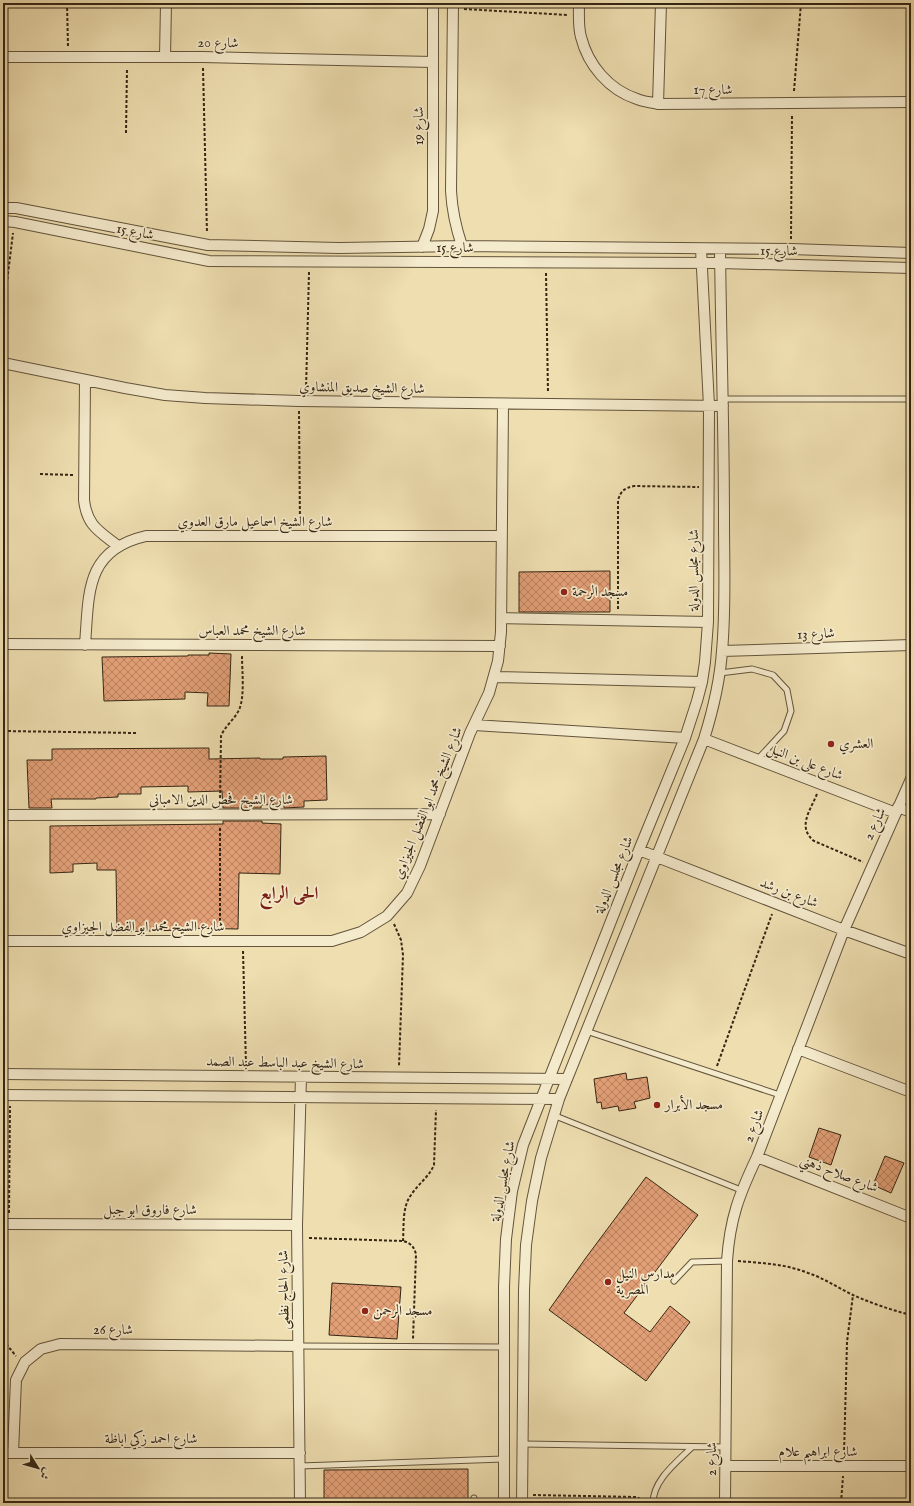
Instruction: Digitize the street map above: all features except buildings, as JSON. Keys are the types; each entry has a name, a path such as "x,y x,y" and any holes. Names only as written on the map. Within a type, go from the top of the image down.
{"street":[{"path":"165,57 166,3"},
{"name":"شارع 19","path":"422,247 429,230 433,211 433,3"},
{"name":"شارع 17","path":"579,3 580,36 588,57 600,75 617,90 636,99 658,104 911,102"},
{"path":"658,104 661,3"},
{"path":"453,6 451,191 454,216 462,246"},
{"name":"شارع 20","path":"3,57 202,57 433,62"},
{"name":"شارع 15","path":"3,208 16,208 208,245 339,248 462,246 791,249 911,253"},
{"name":"شارع 15","path":"3,221 15,222 209,261 720,263 911,268"},
{"path":"339,248 340,261"},
{"name":"شارع مجلس الدولة","path":"504,1503 506,1239 512,1192 522,1145 685,738 702,682 706,655 708,618 708,406 701,249"},
{"path":"522,1499 524,1290 526,1245 539,1165 559,1099 704,739 714,703 720,673 724,614 723,403 720,249"},
{"name":"شارع الشيخ صديق المنشاوي","path":"3,363 125,388 171,395 205,398 302,401 708,406 723,403"},
{"path":"85,380 85,512 90,523 118,546"},
{"name":"شارع الشيخ محمد ابو الفضل الجيزاوي","path":"3,941 332,941 361,932 386,916 407,893 420,866 466,742 495,677 500,646 501,618 502,404"},
{"name":"شارع الشيخ اسماعيل مارق العدوي","path":"86,645 89,592 94,574 104,558 118,546 131,539 146,536 502,536"},
{"path":"501,618 618,620 708,618 724,614"},
{"name":"شارع الشيخ محمد العباس","path":"3,644 500,646"},
{"name":"شارع 13","path":"722,651 911,645"},
{"path":"495,677 702,682"},
{"path":"474,725 685,738"},
{"name":"شارع على بن النيل","path":"704,739 822,784 897,810 911,812"},
{"name":"شارع 2","path":"725,1503 727,1261 730,1231 734,1213 741,1190 757,1157 844,930 911,779"},
{"name":"شارع الشيخ فحص الدين الامباني","path":"3,815 440,814"},
{"name":"شارع بن رشد","path":"639,850 844,930 911,954"},
{"path":"798,1049 911,1092"},
{"name":"شارع الشيخ عبد الباسط عبد الصمد","path":"3,1074 567,1079"},
{"name":"شارع الحاج نظمى","path":"300,1503 297,1224 301,1077"},
{"path":"7,1095 559,1099"},
{"name":"شارع صلاح ذهني","path":"757,1157 911,1218"},
{"name":"شارع فاروق ابو جبل","path":"5,1224 297,1224"},
{"name":"شارع 26","path":"8,1453 16,1380 25,1362 41,1349 60,1344 299,1346"},
{"path":"504,1420 523,1420"},
{"name":"شارع احمد زكي اباظة","path":"8,1453 300,1453"},
{"name":"شارع ابراهيم علام","path":"726,1466 911,1466"}],"lane":[{"path":"723,403 911,399"},
{"path":"720,673 752,670 773,675 787,690 791,711 784,731 758,759"},
{"path":"586,1031 780,1095"},
{"path":"553,1116 741,1190"},
{"path":"674,1281 692,1262 727,1261"},
{"path":"299,1346 504,1347"},
{"path":"522,1444 726,1447"},
{"path":"653,1503 656,1489 662,1479 692,1447"},
{"path":"300,1466 504,1459"}],"path":[{"path":"67,3 69,57"},
{"path":"791,249 793,104 801,3"},
{"path":"453,6 579,16"},
{"path":"126,133 127,57"},
{"path":"202,57 208,245"},
{"path":"3,314 15,222"},
{"path":"300,536 302,401 309,261"},
{"path":"546,262 548,404"},
{"path":"40,474 84,476"},
{"path":"618,620 618,500 620,492 626,487 634,486 708,487"},
{"path":"220,942 221,736 234,718 242,701 242,645"},
{"path":"3,731 136,734"},
{"path":"822,784 806,822 805,830 808,836 814,841 872,866"},
{"path":"714,1073 776,903"},
{"path":"386,916 396,927 401,940 402,955 398,1078"},
{"path":"243,941 246,1076"},
{"path":"7,1095 4,1332 7,1345 14,1355 25,1362"},
{"path":"403,1241 408,1199 431,1173 434,1165 437,1098"},
{"path":"298,1237 403,1241 410,1243 416,1254 412,1346"},
{"path":"727,1261 772,1264 791,1267 809,1273 853,1295 911,1315"},
{"path":"841,1503 844,1466 847,1342 853,1295"},
{"path":"522,1499 637,1497 642,1500 643,1503"}],"place":[{"name":"مسجد الرحمة","path":"564,592"},
{"name":"العشري","path":"831,744"},
{"name":"مسجد الأبرار","path":"657,1105"},
{"name":"مدارس النيل المصرية","path":"608,1282"},
{"name":"مسجد الرحمن","path":"365,1311"}],"district":[{"name":"الحى الرابع","path":"289,894"}]}
